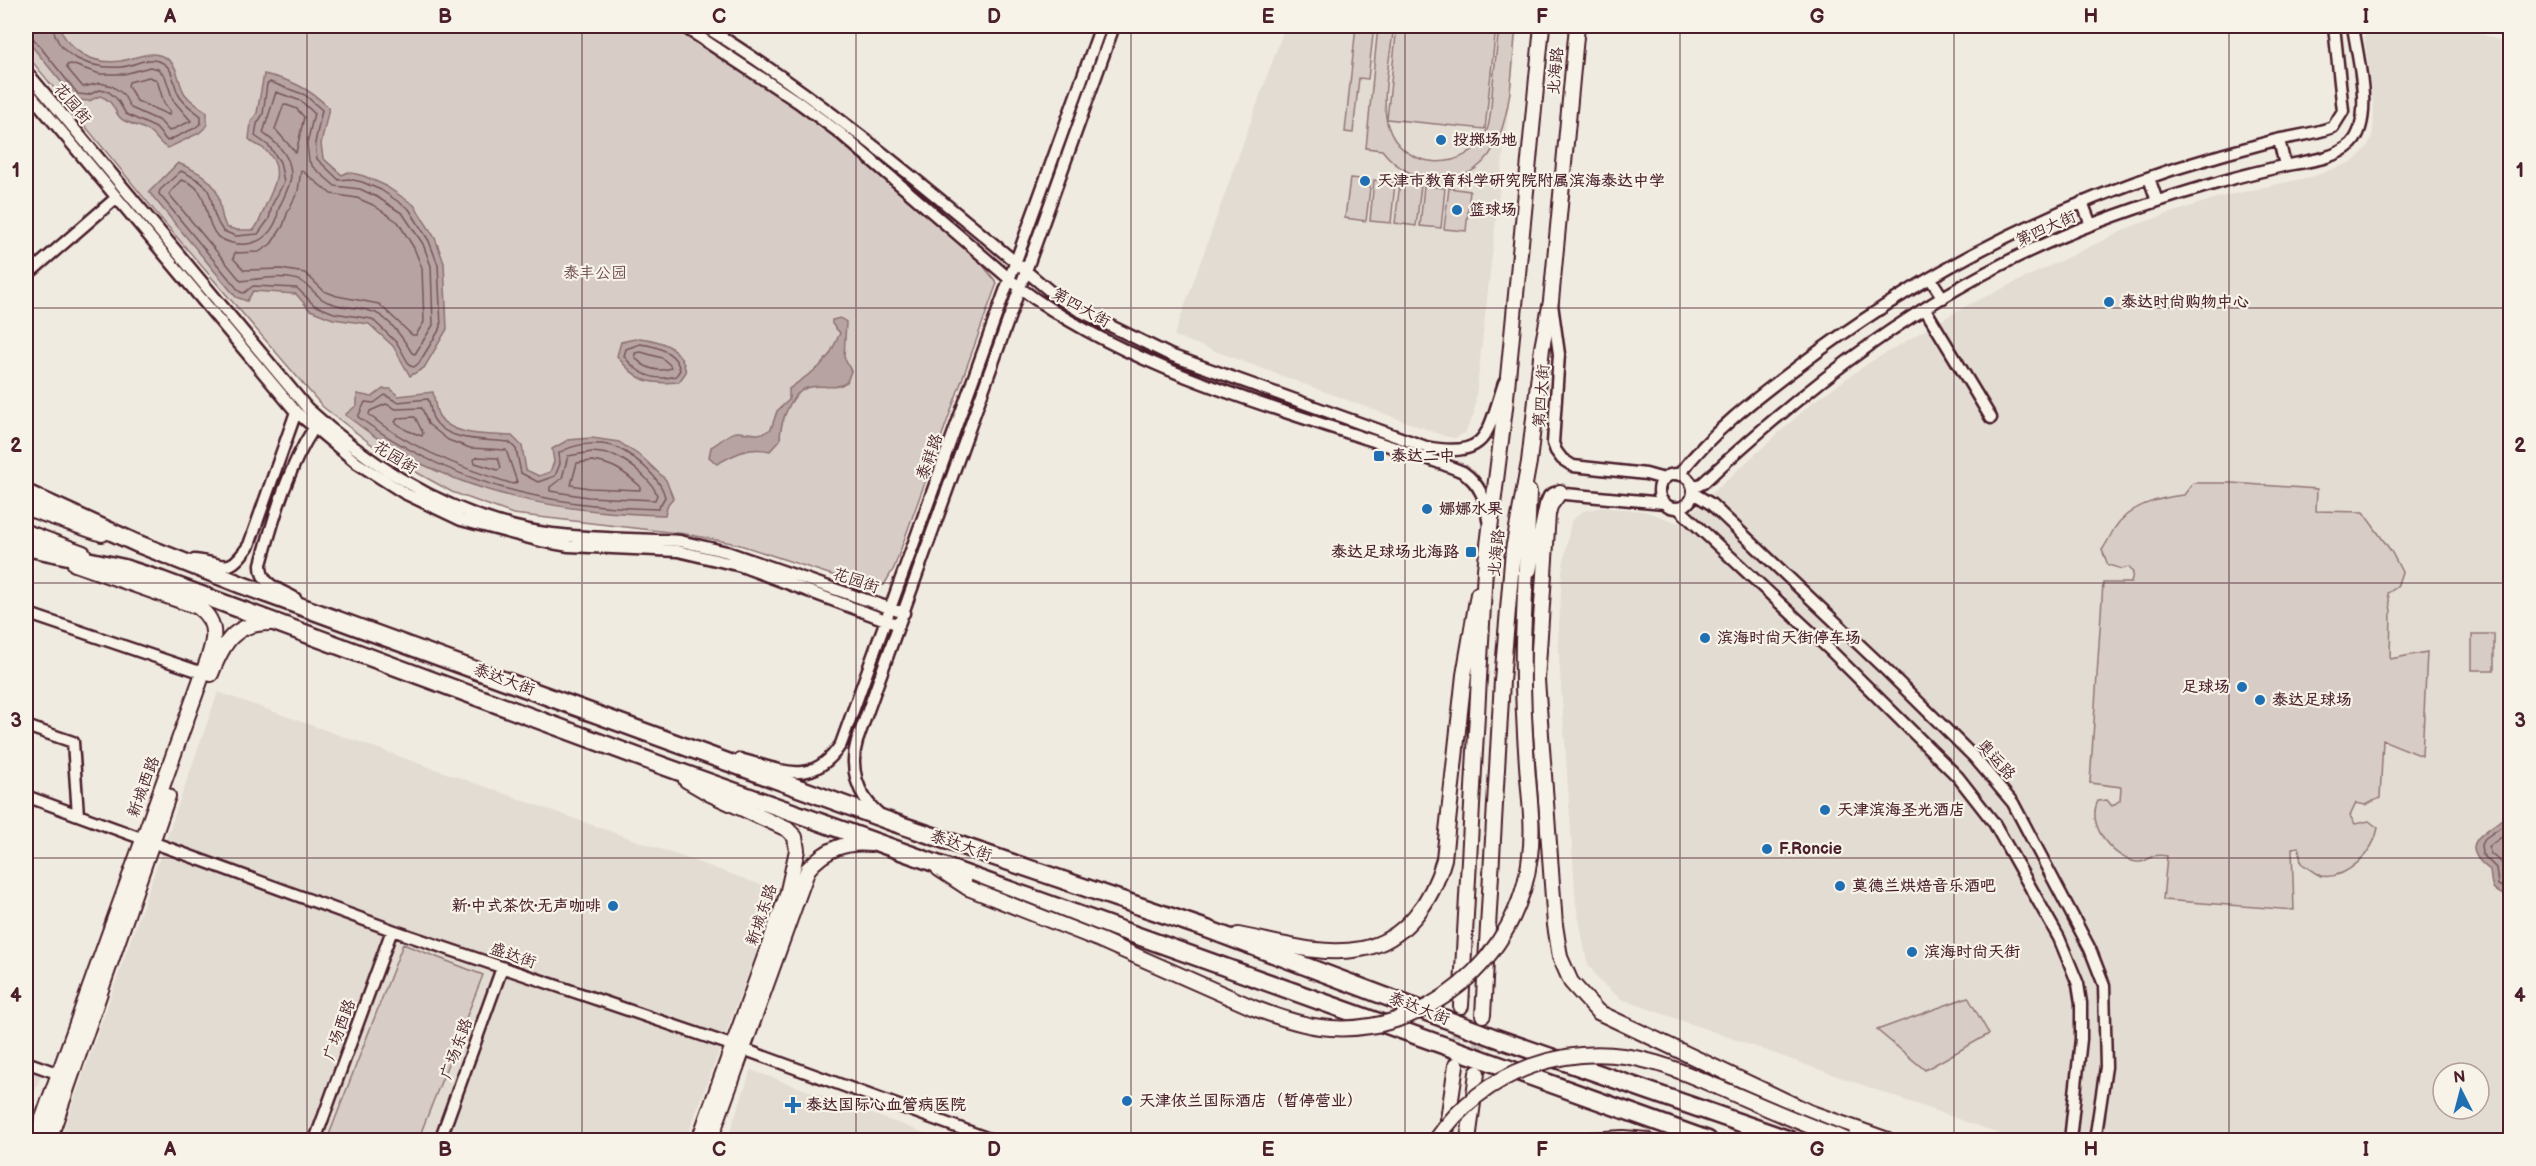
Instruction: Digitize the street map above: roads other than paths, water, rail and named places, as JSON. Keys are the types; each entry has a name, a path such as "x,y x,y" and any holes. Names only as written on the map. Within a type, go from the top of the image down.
{"highway":[{"name":"泰达大街","path":"29,500 179,561 889,821 1207,929 1493,1036 1790,1140"},
{"name":"泰达大街","path":"32,549 124,568 930,863 1707,1140"}],"main road":[{"name":"北海路","path":"1461,1006 1485,569 1497,487 1542,26"},
{"name":"北海路","path":"1483,1015 1502,681 1513,550 1529,462 1543,340 1551,301 1577,26"},
{"path":"930,863 968,888 1100,940 1279,1017 1320,1027 1370,1026 1409,1015 1446,996 1478,969 1501,938 1520,901 1528,872 1531,844 1523,707 1523,642 1529,462"},
{"path":"1560,492 1550,506 1548,514 1536,680 1555,925 1560,957 1571,982 1578,993 1598,1012 1644,1036 1809,1112 1888,1140"},
{"path":"26,532 124,568"},
{"name":"新城西路","path":"32,549 198,607 209,615 213,627 213,640 203,673 65,1076 49,1140"},
{"path":"1207,929 1309,948 1344,951 1362,949 1390,937 1421,910 1435,885 1444,859 1466,664 1474,611 1485,569"},
{"name":"新城西路","path":"147,840 210,676 223,649 230,638 241,628 254,623 276,623"},
{"name":"新城东路","path":"666,767 710,794 777,823 795,837 797,850 787,895 710,1140"},
{"name":"新城东路","path":"699,1140 808,869 817,859 835,847 854,843 879,844"},
{"path":"1436,1140 1465,1105 1511,1074 1551,1060 1599,1054 1634,1058 1667,1067 1847,1140"},
{"path":"1446,1140 1456,1065"},
{"path":"1468,1140 1477,1073"},
{"name":"新城西路","path":"35,1140 65,1076"},
{"path":"1588,1140 1616,1138 1647,1140"}],"street":[{"name":"第四大街","path":"683,26 798,102 840,133 1020,288 1049,308 1120,347 1190,379 1462,472 1473,479 1483,496 1489,537"},
{"path":"704,26 801,91 867,139 1057,297 1078,310 1170,355 1426,447 1460,451 1482,439 1491,423 1508,369"},
{"name":"泰祥路","path":"692,749 797,774 822,765 835,753 846,734 1101,26"},
{"name":"泰祥路","path":"889,821 869,805 862,794 855,776 854,753 1114,26"},
{"name":"第四大街","path":"1551,301 1559,354 1553,443 1556,451 1573,466 1646,474 1664,479 1679,475 1718,432 1779,381 1844,332 1988,245 2082,202 2149,178 2279,140 2322,132 2333,127 2343,111 2334,26"},
{"name":"第四大街","path":"1678,508 1688,504 1693,490 1770,421 1846,361 1942,298 2028,252 2091,225 2157,201 2285,165 2327,157 2343,150 2360,131 2363,101 2353,26"},
{"name":"花园街","path":"26,71 307,408 343,441 392,475 466,511 501,523 550,534 680,541 697,544 755,561 904,613"},
{"name":"花园街","path":"26,89 296,412 357,463 404,493 461,520 541,542 569,546 678,551 730,563 899,625"},
{"path":"2279,140 2285,165"},
{"path":"2149,178 2157,201"},
{"path":"26,276 116,198"},
{"path":"2082,202 2091,225"},
{"path":"1930,278 1942,298"},
{"path":"1925,309 1991,418"},
{"path":"179,561 196,560 227,567 241,557 252,539 296,412"},
{"path":"314,428 300,449 273,519 264,548 260,572 266,583 318,612"},
{"path":"1679,475 1688,479 1693,490"},
{"path":"1664,479 1659,494 1664,503"},
{"name":"奥运路","path":"1693,490 1711,504 1886,670 1974,757 2013,803 2090,949 2104,986 2106,1067 2095,1140"},
{"path":"1526,594 1549,495 1560,492 1664,503 1678,508 1827,647 1942,761 1982,804 1994,823 2059,938 2078,984 2082,1040 2070,1140"},
{"path":"26,613 203,673"},
{"path":"26,726 73,742 78,815"},
{"name":"盛达街","path":"26,796 393,930 738,1047 992,1140"},
{"name":"广场西路","path":"315,1140 393,930"},
{"name":"广场东路","path":"440,1140 502,968"},
{"path":"26,1062 65,1076"}],"water":[{"path":"26,26 59,26 63,35 76,50 92,59 111,62 149,54 166,58 174,66 185,94 207,112 207,126 199,133 168,148 147,130 123,120 105,98 100,96 89,101 76,100 26,39"},
{"path":"264,74 299,86 329,108 321,144 323,158 342,175 348,172 364,176 384,185 414,205 435,238 444,263 447,329 424,368 410,376 393,346 369,324 333,319 310,310 296,294 253,291 247,301 236,297 149,192 178,163 197,172 213,186 217,192 226,227 237,230 254,230 276,181 274,161 264,149 249,139 251,122 257,113"},
{"path":"840,318 846,322 844,357 851,371 847,382 834,387 811,387 798,394 788,408 780,440 770,451 749,450 717,464 709,457 711,447 730,434 737,432 758,434 771,429 777,411 789,400 789,389 819,367 830,354 840,333 832,324 832,320"},
{"path":"640,338 663,343 675,351 684,363 686,372 679,382 651,382 630,371 617,356 621,342"},
{"path":"383,389 391,389 398,396 433,392 439,416 453,428 472,433 512,436 522,446 526,470 539,476 550,472 554,462 552,449 568,440 592,438 619,442 643,458 666,480 673,498 668,504 665,515 629,514 525,500 458,480 394,449 345,415 357,405 357,394 372,397"},
{"path":"2510,812 2510,899 2494,889 2490,870 2474,852 2475,844 2485,831"}],"tunnel":[{"path":"1456,1058 1461,1006"},
{"path":"1477,1068 1483,1015"}],"place":[{"name":"投掷场地","path":"1441,140"},
{"name":"天津市教育科学研究院附属滨海泰达中学","path":"1365,181"},
{"name":"篮球场","path":"1457,210"},
{"name":"泰达时尚购物中心","path":"2109,302"},
{"name":"泰达二中","path":"1379,456"},
{"name":"娜娜水果","path":"1427,509"},
{"name":"泰达足球场北海路","path":"1471,552"},
{"name":"滨海时尚天街停车场","path":"1705,638"},
{"name":"足球场","path":"2242,687"},
{"name":"泰达足球场","path":"2260,700"},
{"name":"天津滨海圣光酒店","path":"1825,810"},
{"name":"F.Roncie","path":"1767,849"},
{"name":"莫德兰烘焙音乐酒吧","path":"1840,886"},
{"name":"新·中式茶饮·无声咖啡","path":"613,906"},
{"name":"滨海时尚天街","path":"1912,952"},
{"name":"天津依兰国际酒店（暂停营业）","path":"1127,1101"},
{"name":"泰达国际心血管病医院","path":"793,1105"}],"park label":[{"name":"泰丰公园","path":"595,273"}]}
